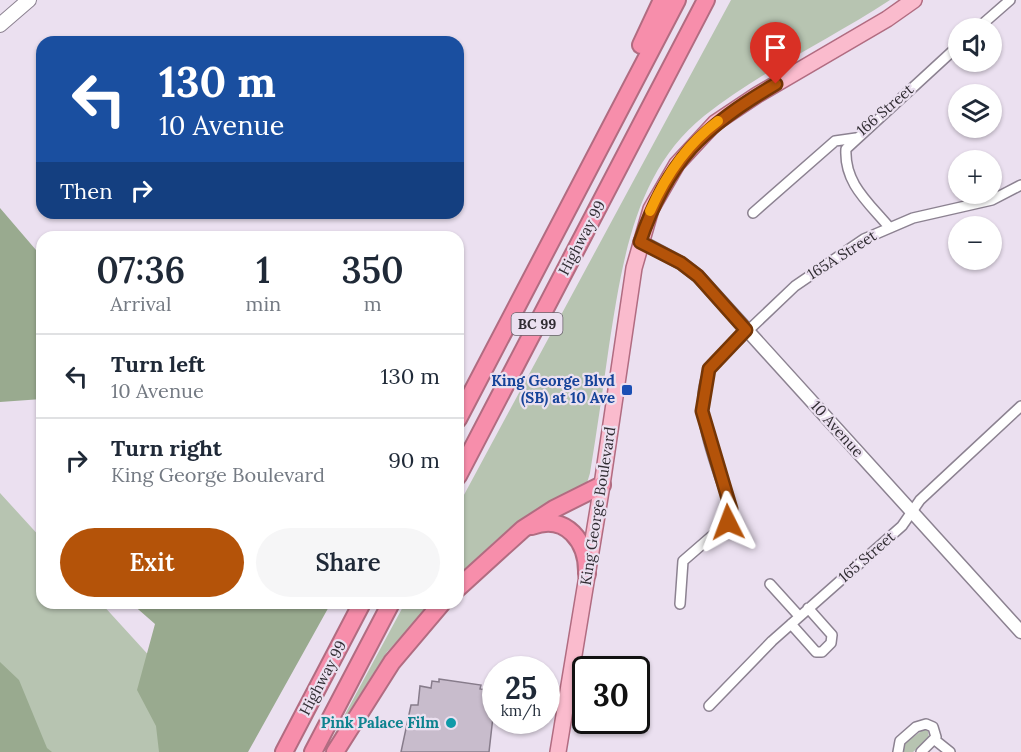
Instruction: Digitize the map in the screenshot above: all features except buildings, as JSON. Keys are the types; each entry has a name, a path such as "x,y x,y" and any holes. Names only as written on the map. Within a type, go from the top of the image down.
{"highway":[{"path":"554,235 662,0"},
{"name":"Highway 99","path":"464,408 677,0"},
{"name":"Highway 99","path":"464,465 706,0"},
{"path":"617,172 714,0"},
{"path":"464,582 508,541 537,519 602,485"},
{"path":"508,541 537,524 554,523 564,526 582,545 587,561 587,573"},
{"name":"Highway 99","path":"284,752 359,609"},
{"name":"Highway 99","path":"313,752 388,609"},
{"path":"334,752 392,662 437,609"}],"main road":[{"path":"0,26 29,0"},
{"name":"King George Boulevard","path":"558,752 640,242 651,209 663,186 691,146 715,123 757,95 887,19 914,0"}],"street":[{"path":"989,18 1010,0"},
{"name":"166 Street","path":"753,213 835,141 856,138 948,55"},
{"path":"856,138 846,149 845,166 854,186 889,227"},
{"name":"165A Street","path":"680,604 683,561 728,522 731,509 702,417 709,369 746,330 812,273 864,239 913,218 992,200 1021,185"},
{"name":"10 Avenue","path":"640,242 681,263 698,276 912,512 1018,624"},
{"name":"165 Street","path":"709,706 799,616 902,526 920,500 1021,406"},
{"path":"770,584 799,616"},
{"path":"791,624 816,652 822,652 831,643 832,635 808,608"},
{"path":"898,752 900,741 923,724 933,727 936,733 935,740 921,752"},
{"path":"935,740 951,752"}],"green space":[{"path":"731,0 890,0 726,100 704,116 680,139 661,164 635,221 626,252 587,483 527,516 495,541 464,571 464,495"},
{"path":"0,208 36,250 36,399 0,402"},
{"path":"0,493 36,532 36,609 106,609 237,752 0,752"},
{"path":"138,609 328,609 248,752 159,752 156,726 137,690 155,624"},
{"path":"402,609 426,609 387,652 329,744"},
{"path":"0,662 19,680 47,748 52,752 0,752"},
{"path":"924,729 928,731 929,738 913,752 904,752 904,744"}],"slow traffic":[{"path":"650,211 677,164 691,146 718,121"}],"place":[{"name":"King George Blvd (SB) at 10 Ave","path":"627,390"},
{"name":"Pink Palace Film","path":"451,723"}],"route":[{"path":"728,522 731,509 702,411 709,369 746,330 698,276 681,263 640,242 651,209 663,186 691,146 715,123 776,84"}]}
